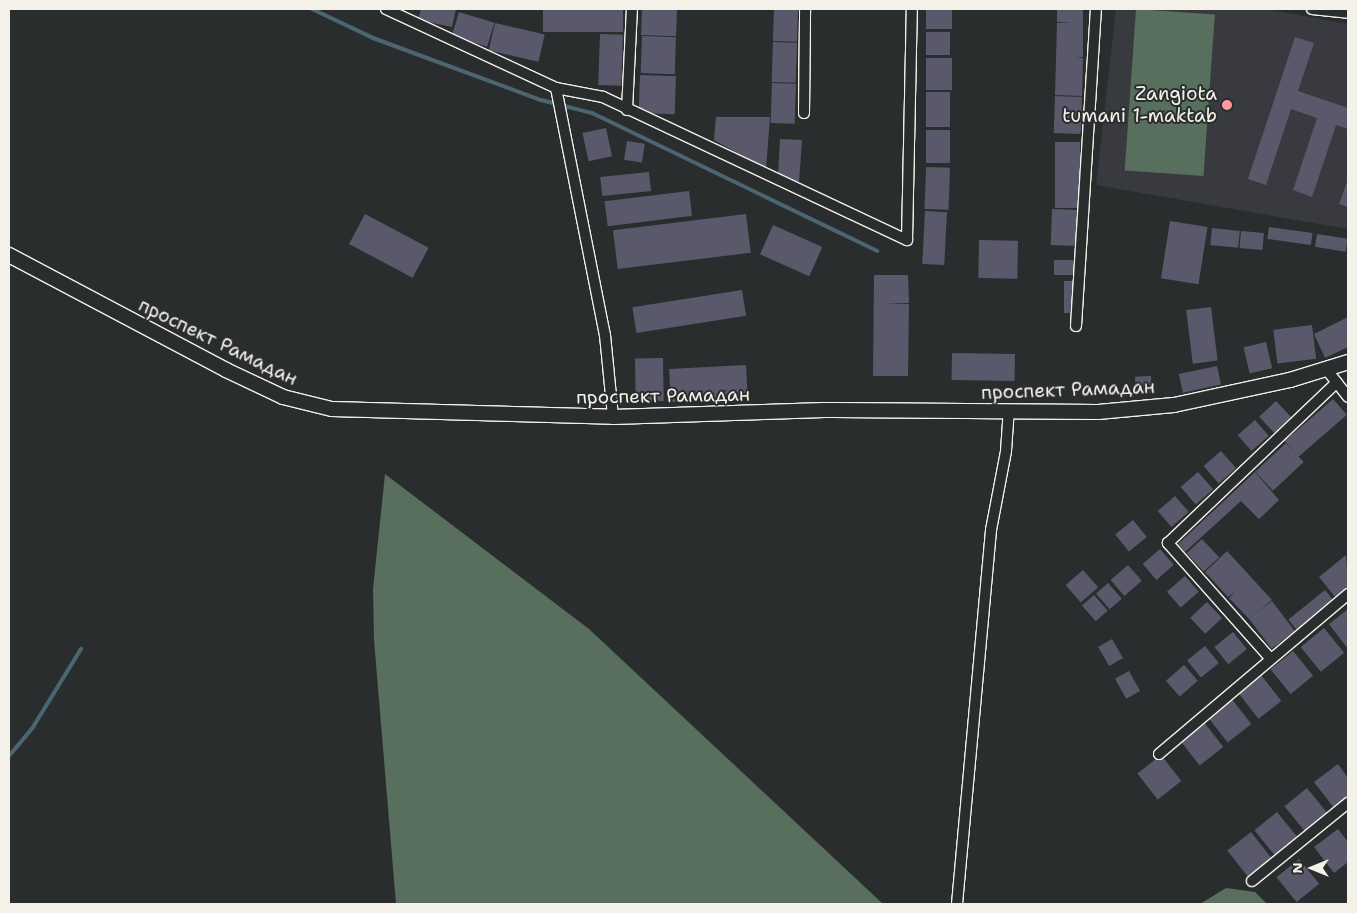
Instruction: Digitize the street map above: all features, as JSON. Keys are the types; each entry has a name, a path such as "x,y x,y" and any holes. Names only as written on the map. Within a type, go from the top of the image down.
{"main road":[{"name":"проспект Рамадан","path":"9,255 226,370 308,405 381,412 613,418 824,410 1098,412 1174,405 1327,370 1348,362"}],"street":[{"path":"386,9 557,94 603,97 627,110 908,240 912,9"},
{"path":"627,110 632,9"},
{"path":"804,113 805,9"},
{"path":"1076,326 1096,9"},
{"path":"1312,9 1348,13"},
{"path":"557,94 605,335 613,418"},
{"path":"1327,370 1348,397"},
{"path":"1270,658 1168,543 1337,382"},
{"path":"956,904 991,530 1006,451 1009,412"},
{"path":"1159,754 1270,658 1348,594"},
{"path":"1252,881 1348,803"}],"shaded area":[{"name":"Zangiota tumani 1-maktab","path":"1116,9 1266,9 1348,24 1348,229 1096,185"}],"green space":[{"path":"1136,9 1215,15 1204,176 1125,171"},
{"path":"385,474 589,629 883,904 396,904 374,640 373,589"},
{"path":"1226,888 1255,892 1267,904 1200,904"}],"building":[{"path":"421,9 456,9 452,27 418,20"},
{"path":"543,9 623,9 623,32 543,32"},
{"path":"642,9 677,10 676,36 641,35"},
{"path":"774,9 798,10 797,42 773,41"},
{"path":"926,9 952,9 952,29 926,29"},
{"path":"1057,9 1083,9 1083,57 1076,58 1083,58 1082,96 1055,95 1057,23 1073,23 1057,22"},
{"path":"459,12 494,23 487,47 452,36"},
{"path":"495,23 545,34 538,62 489,50"},
{"path":"926,32 950,32 950,55 926,55"},
{"path":"600,34 623,35 621,86 598,85"},
{"path":"642,36 676,37 675,74 641,73"},
{"path":"1295,37 1314,43 1298,91 1348,108 1348,129 1336,125 1312,197 1293,190 1317,118 1291,109 1266,185 1248,179"},
{"path":"773,42 797,43 796,83 772,82"},
{"path":"926,58 952,58 952,90 926,90"},
{"path":"640,75 676,76 675,114 639,113"},
{"path":"772,83 796,84 795,124 771,123"},
{"path":"926,92 950,92 950,127 926,127"},
{"path":"1055,96 1082,97 1081,134 1054,133"},
{"path":"716,117 770,117 766,169 714,140"},
{"path":"606,128 612,156 589,161 583,133"},
{"path":"926,130 950,130 950,163 926,163"},
{"path":"780,139 802,140 799,182 778,176"},
{"path":"627,141 645,144 642,163 624,160"},
{"path":"1055,142 1080,142 1080,208 1055,208"},
{"path":"926,167 950,168 949,210 925,209"},
{"path":"649,172 651,191 602,196 600,177"},
{"path":"1348,179 1348,207 1339,204"},
{"path":"689,191 692,216 608,226 605,201"},
{"path":"1052,209 1078,210 1077,246 1051,245"},
{"path":"925,211 947,212 944,265 922,264"},
{"path":"365,214 429,248 413,278 349,244"},
{"path":"746,214 751,253 618,269 613,230"},
{"path":"1170,221 1208,227 1198,284 1161,278"},
{"path":"773,225 822,247 809,276 760,254"},
{"path":"1269,227 1313,233 1311,245 1267,239"},
{"path":"1212,228 1240,231 1238,248 1210,245"},
{"path":"1241,231 1264,233 1262,250 1240,248"},
{"path":"1317,234 1348,239 1346,252 1315,247"},
{"path":"979,240 1018,241 1017,279 978,278"},
{"path":"1054,260 1075,260 1075,275 1054,275"},
{"path":"874,275 908,275 909,303 884,303 909,304 908,376 873,376"},
{"path":"1064,281 1075,281 1075,313 1064,313"},
{"path":"742,290 746,316 636,333 632,307"},
{"path":"1211,307 1218,361 1193,364 1186,310"},
{"path":"1348,317 1348,347 1325,358 1314,334"},
{"path":"1312,325 1316,359 1277,363 1273,330"},
{"path":"1266,342 1272,368 1250,373 1244,347"},
{"path":"952,353 1015,354 1015,381 952,380"},
{"path":"635,358 663,358 664,401 636,401"},
{"path":"746,365 748,398 671,402 669,369"},
{"path":"1217,366 1221,385 1183,393 1179,374"},
{"path":"1151,376 1152,393 1136,394 1135,377"},
{"path":"1333,399 1347,415 1298,457 1285,441"},
{"path":"1276,401 1291,417 1274,433 1259,417"},
{"path":"1255,420 1269,436 1251,451 1238,435"},
{"path":"1286,443 1304,462 1273,491 1255,472"},
{"path":"1221,451 1236,468 1219,483 1204,466"},
{"path":"1198,472 1213,489 1196,504 1181,487"},
{"path":"1255,472 1279,500 1259,519 1241,501 1185,552 1178,544"},
{"path":"1175,496 1189,512 1171,527 1158,511"},
{"path":"1133,520 1147,537 1129,552 1115,534"},
{"path":"1202,539 1219,557 1204,572 1187,553"},
{"path":"1160,549 1174,565 1156,580 1143,564"},
{"path":"1227,551 1272,600 1249,619 1229,598 1236,591 1228,597 1205,572"},
{"path":"1346,555 1348,588 1336,598 1319,577"},
{"path":"1128,565 1142,581 1124,596 1111,580"},
{"path":"1083,570 1098,587 1081,602 1066,585"},
{"path":"1185,576 1199,592 1181,608 1167,592"},
{"path":"1108,583 1122,599 1110,609 1096,593"},
{"path":"1325,590 1333,600 1297,630 1288,620"},
{"path":"1094,595 1108,611 1096,621 1082,605"},
{"path":"1272,601 1295,631 1272,649 1249,618"},
{"path":"1207,602 1222,618 1205,634 1190,618"},
{"path":"1348,609 1348,649 1329,624"},
{"path":"1324,628 1344,653 1321,672 1301,647"},
{"path":"1233,632 1247,649 1228,664 1214,647"},
{"path":"1112,639 1123,658 1109,666 1098,647"},
{"path":"1205,646 1219,663 1201,678 1187,660"},
{"path":"1293,651 1313,676 1291,694 1270,669"},
{"path":"1184,665 1198,681 1180,697 1166,681"},
{"path":"1129,671 1140,691 1126,699 1115,679"},
{"path":"1261,675 1281,701 1258,719 1238,693"},
{"path":"1231,698 1251,724 1228,742 1207,716"},
{"path":"1203,721 1223,747 1200,765 1179,739"},
{"path":"1161,755 1181,781 1158,799 1137,773"},
{"path":"1338,764 1348,778 1348,797 1334,808 1314,782"},
{"path":"1307,788 1327,813 1305,831 1284,806"},
{"path":"1277,812 1297,837 1275,855 1254,830"},
{"path":"1338,829 1348,842 1348,862 1334,873 1314,847"},
{"path":"1251,832 1271,858 1248,876 1227,850"},
{"path":"1299,859 1319,884 1297,902 1276,877"}],"waterway":[{"path":"312,9 373,38 541,100 592,113 877,251"},
{"path":"9,756 33,727 81,649"}],"place":[{"name":"Zangiota tumani 1-maktab","path":"1227,105"}]}
